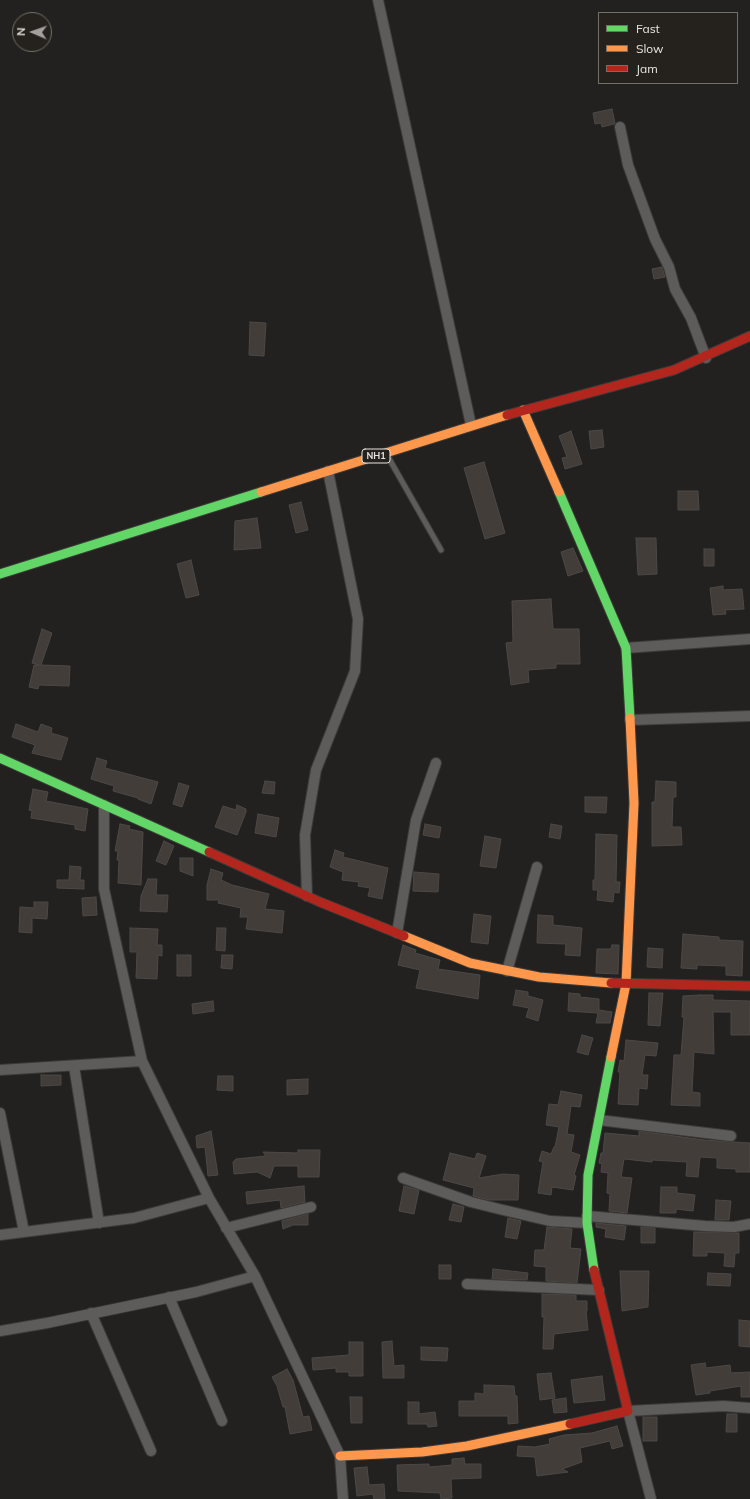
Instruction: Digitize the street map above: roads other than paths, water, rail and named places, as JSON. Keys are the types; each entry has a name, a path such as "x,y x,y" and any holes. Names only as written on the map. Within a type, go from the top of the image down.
{"main road":[{"name":"NH1","path":"0,574 471,425 523,410 626,385 674,370 706,358 750,336"},
{"path":"340,1456 422,1452 466,1446 628,1410 599,1290 587,1220 588,1175 626,984 634,803 626,648 523,410"},
{"path":"0,758 307,896 470,963 539,977 626,984 750,986"}],"street":[{"path":"378,0 471,425"},
{"path":"620,127 628,165 655,239 669,267 675,289 690,318 706,358"},
{"path":"307,896 305,835 316,770 355,671 358,619 328,470"},
{"path":"626,648 750,639"},
{"path":"630,720 750,716"},
{"path":"397,933 416,820 436,763"},
{"path":"104,805 104,889 142,1061 209,1198 255,1276 340,1456 343,1499"},
{"path":"507,971 537,867"},
{"path":"0,1070 142,1061"},
{"path":"74,1066 99,1223"},
{"path":"0,1113 24,1232"},
{"path":"599,1120 731,1136"},
{"path":"404,1178 485,1205 550,1220 587,1220 734,1227 750,1224"},
{"path":"0,1235 134,1218 209,1198"},
{"path":"226,1228 311,1207"},
{"path":"0,1330 91,1314 255,1276"},
{"path":"467,1284 599,1290"},
{"path":"169,1297 222,1421"},
{"path":"91,1314 151,1451"},
{"path":"651,1499 628,1410 723,1406 750,1408"}],"lane":[{"path":"385,452 441,550"}]}
